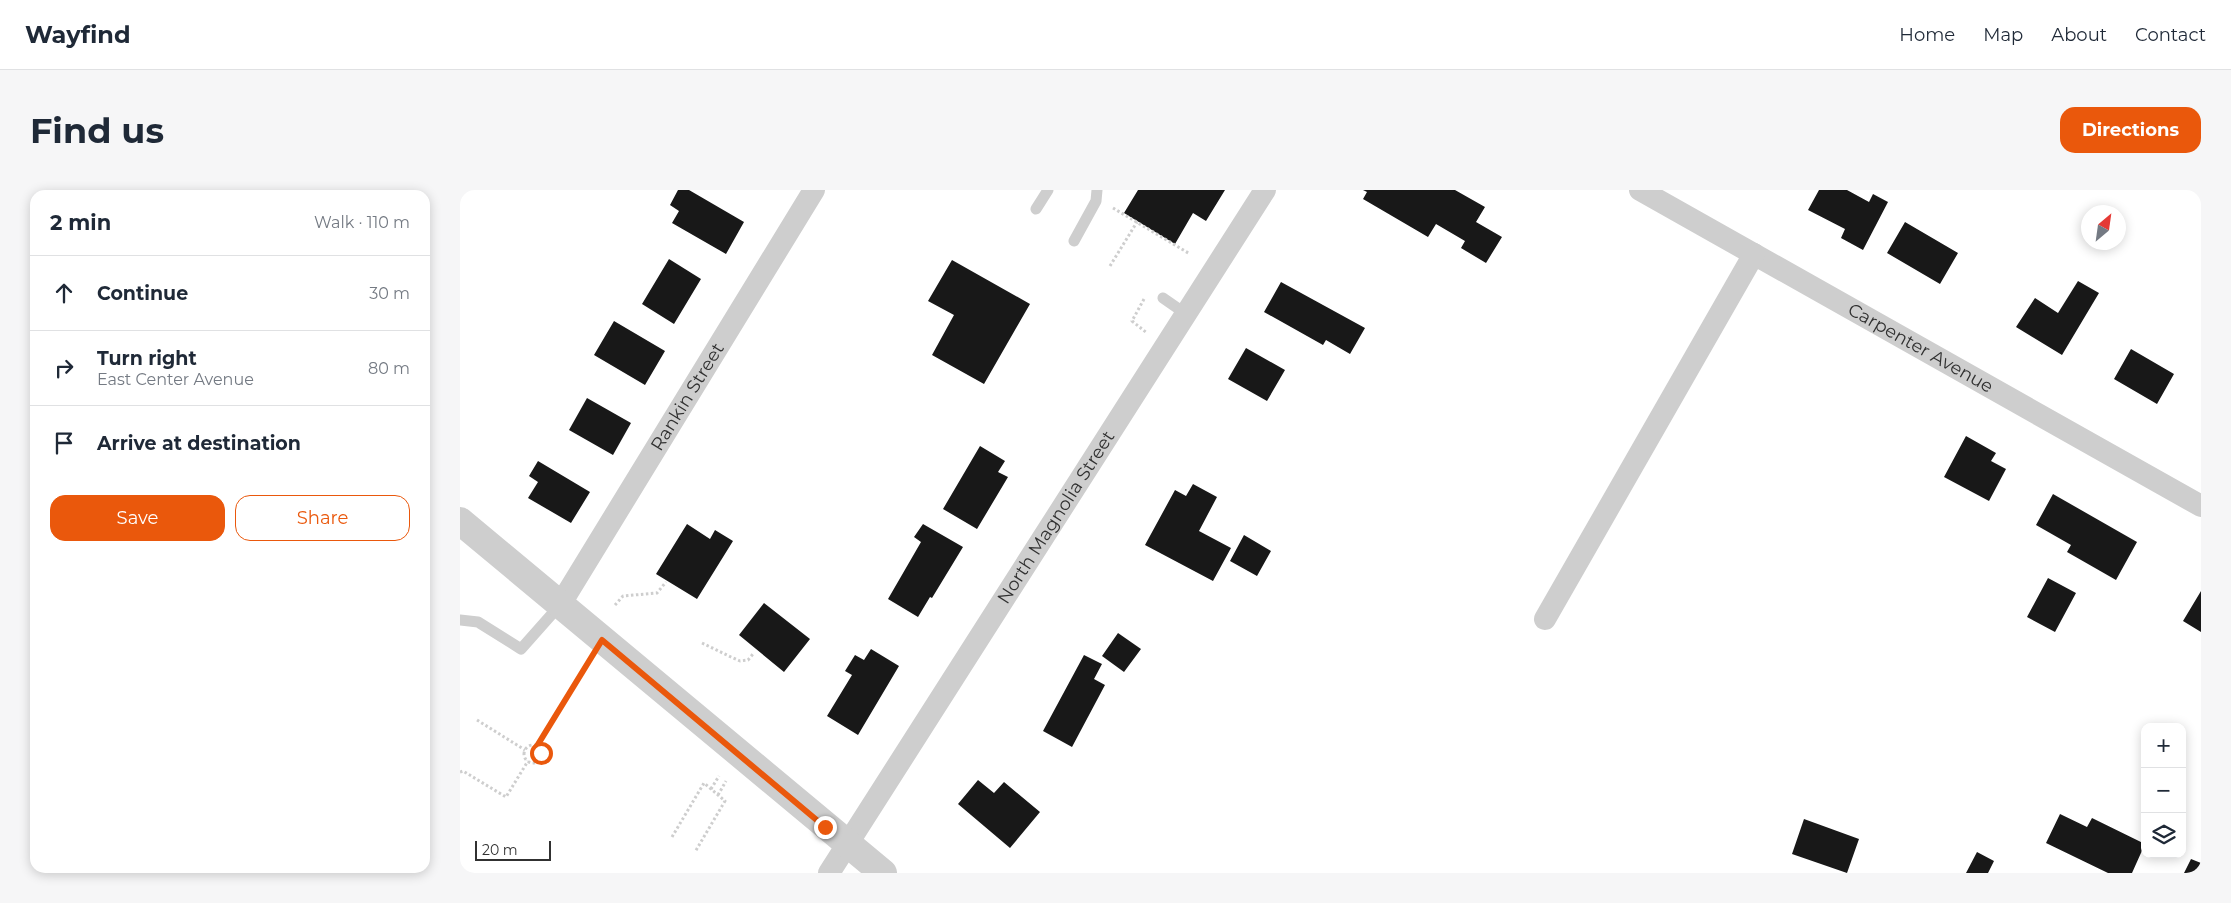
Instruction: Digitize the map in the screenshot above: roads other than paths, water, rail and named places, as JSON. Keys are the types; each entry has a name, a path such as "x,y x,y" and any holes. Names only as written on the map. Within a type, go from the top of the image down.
{"street":[{"name":"Rankin Street","path":"560,605 814,190"},
{"name":"North Magnolia Street","path":"829,873 1265,190"},
{"name":"Carpenter Avenue","path":"1640,190 2201,506"},
{"path":"1545,619 1754,254"},
{"path":"460,521 883,873"}],"lane":[{"path":"1036,209 1048,190"},
{"path":"1074,241 1096,201 1097,190"},
{"path":"1163,298 1186,314"},
{"path":"460,620 478,622 521,649 560,605"}]}
